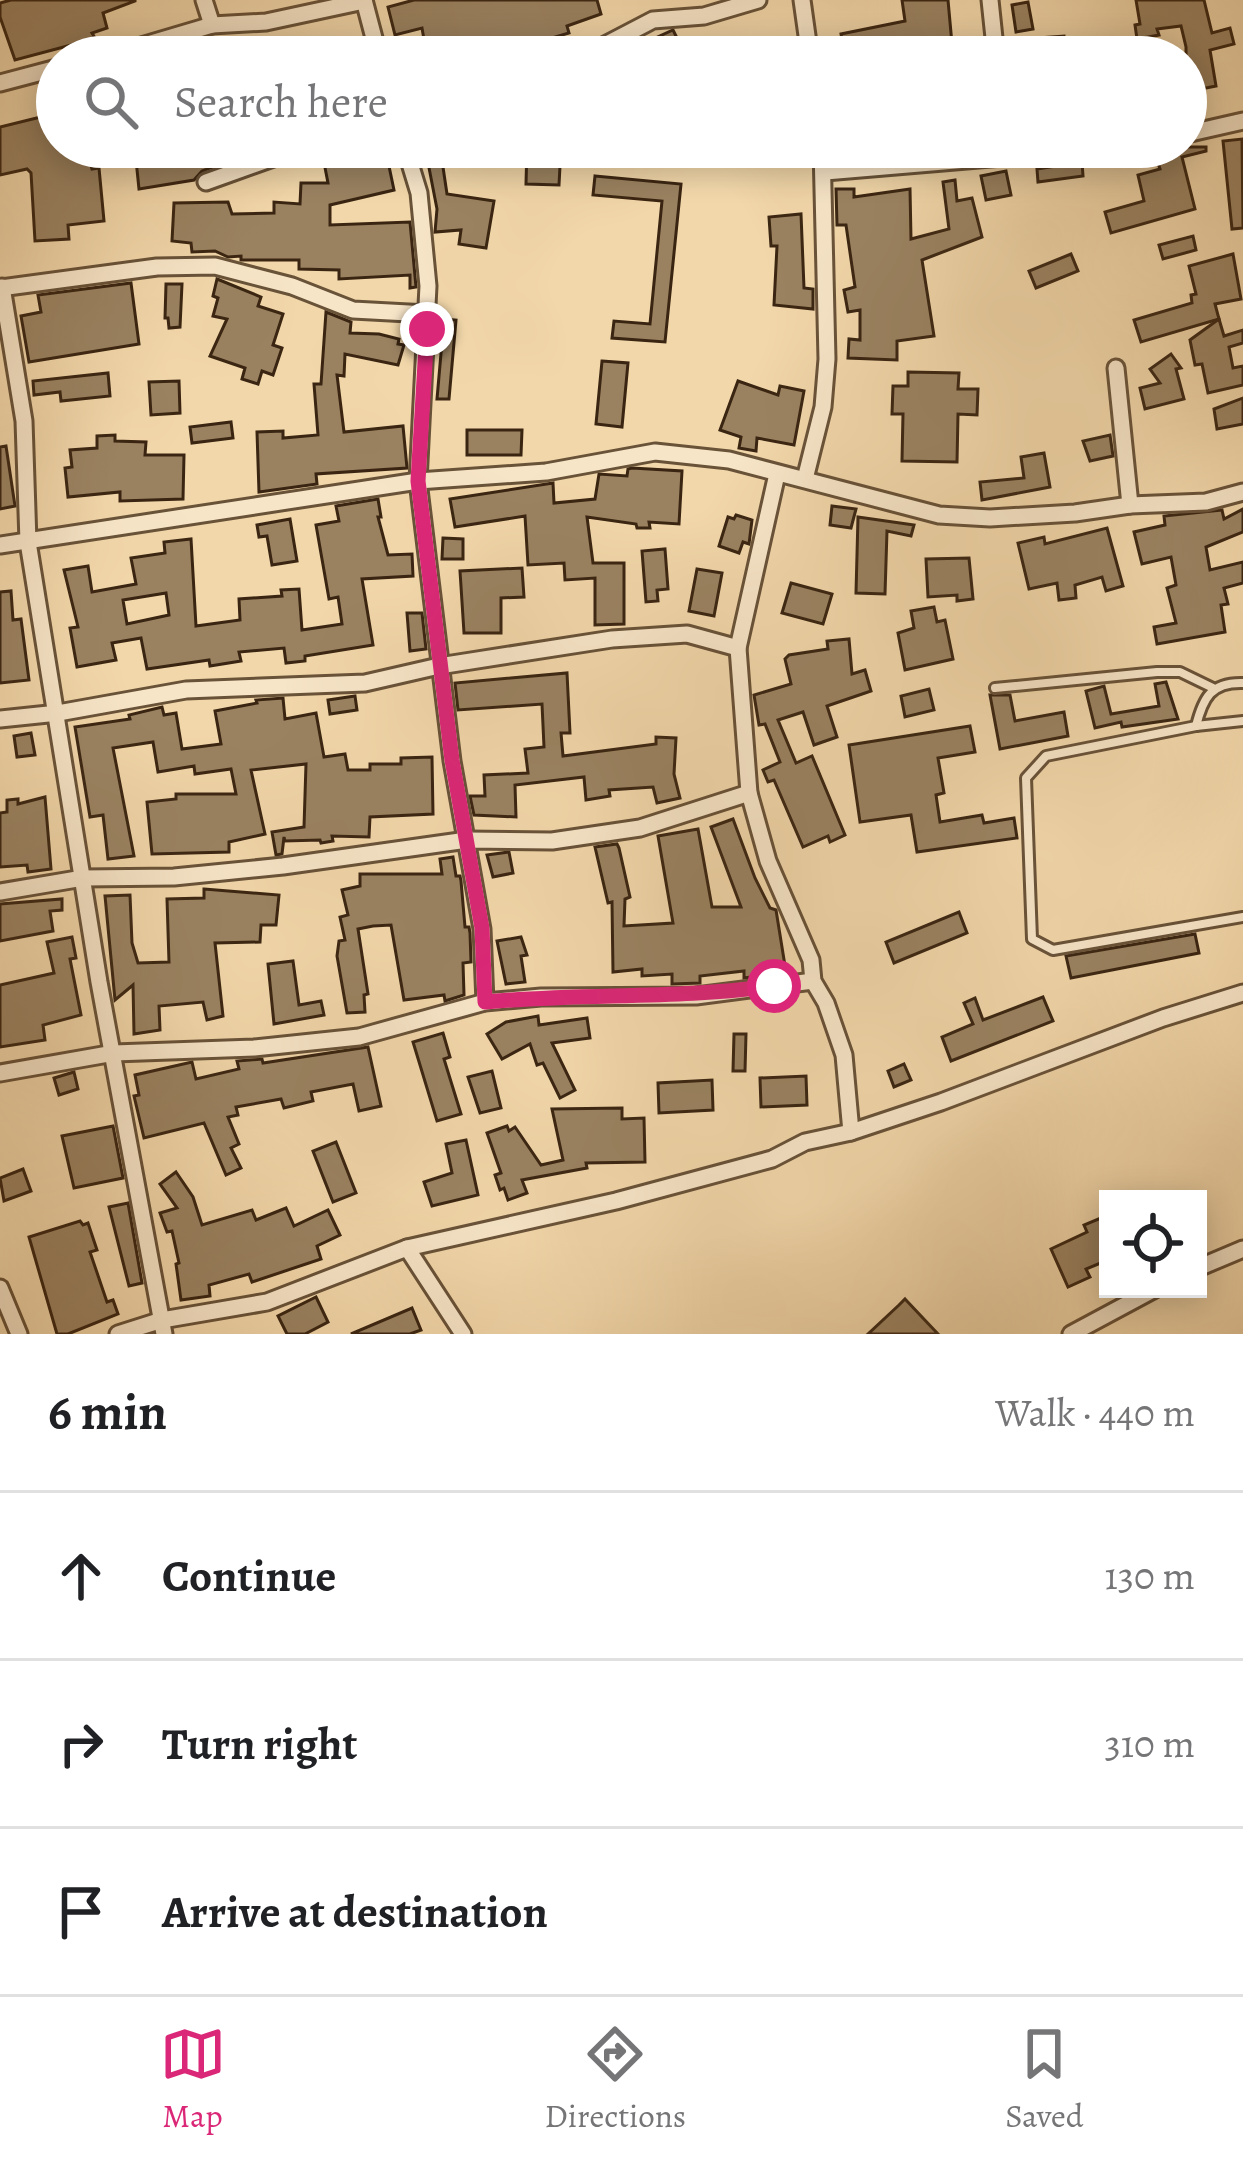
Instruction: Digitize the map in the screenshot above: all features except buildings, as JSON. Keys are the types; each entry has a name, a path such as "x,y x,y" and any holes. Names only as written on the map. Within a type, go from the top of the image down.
{"street":[{"path":"204,0 212,25"},
{"path":"175,36 212,25 266,22 364,0 373,36"},
{"path":"622,36 653,20 704,16 758,0"},
{"path":"802,0 806,36"},
{"path":"990,0 994,36"},
{"path":"0,83 36,74"},
{"path":"1207,129 1243,121"},
{"path":"206,182 245,168"},
{"path":"411,168 425,233 428,314 418,481 439,666 482,928 485,1002"},
{"path":"805,479 824,407 825,168"},
{"path":"825,172 861,168"},
{"path":"163,1327 99,982 28,542 24,422 1,287 157,267 215,266 292,286 353,310 428,314"},
{"path":"1116,368 1130,505"},
{"path":"0,544 418,481 546,472 655,452 729,460 939,515 1033,516 1206,502 1243,492"},
{"path":"777,474 738,648 749,793 768,860 811,960 813,981 844,1055 851,1132"},
{"path":"0,719 186,690 365,683 439,666 612,639 687,634 738,648"},
{"path":"0,892 83,878 174,878 467,840 552,841 640,828 749,793"},
{"path":"0,1072 115,1053 254,1048 359,1037 485,1002 696,996 813,981"},
{"path":"118,1334 267,1302 407,1248 636,1196 772,1159 805,1142 851,1132 1243,993"},
{"path":"407,1248 463,1334"},
{"path":"1207,1264 1243,1249"},
{"path":"0,1288 20,1334"},
{"path":"1071,1334 1138,1298"}],"lane":[{"path":"995,688 1180,672 1213,688"},
{"path":"1196,726 1203,698 1213,688 1243,682"},
{"path":"1243,722 1196,726 1046,756 1026,778 1032,939 1053,950 1243,917"}],"route":[{"path":"427,329 418,481 452,760 482,928 485,1002 696,996 774,986"}]}
